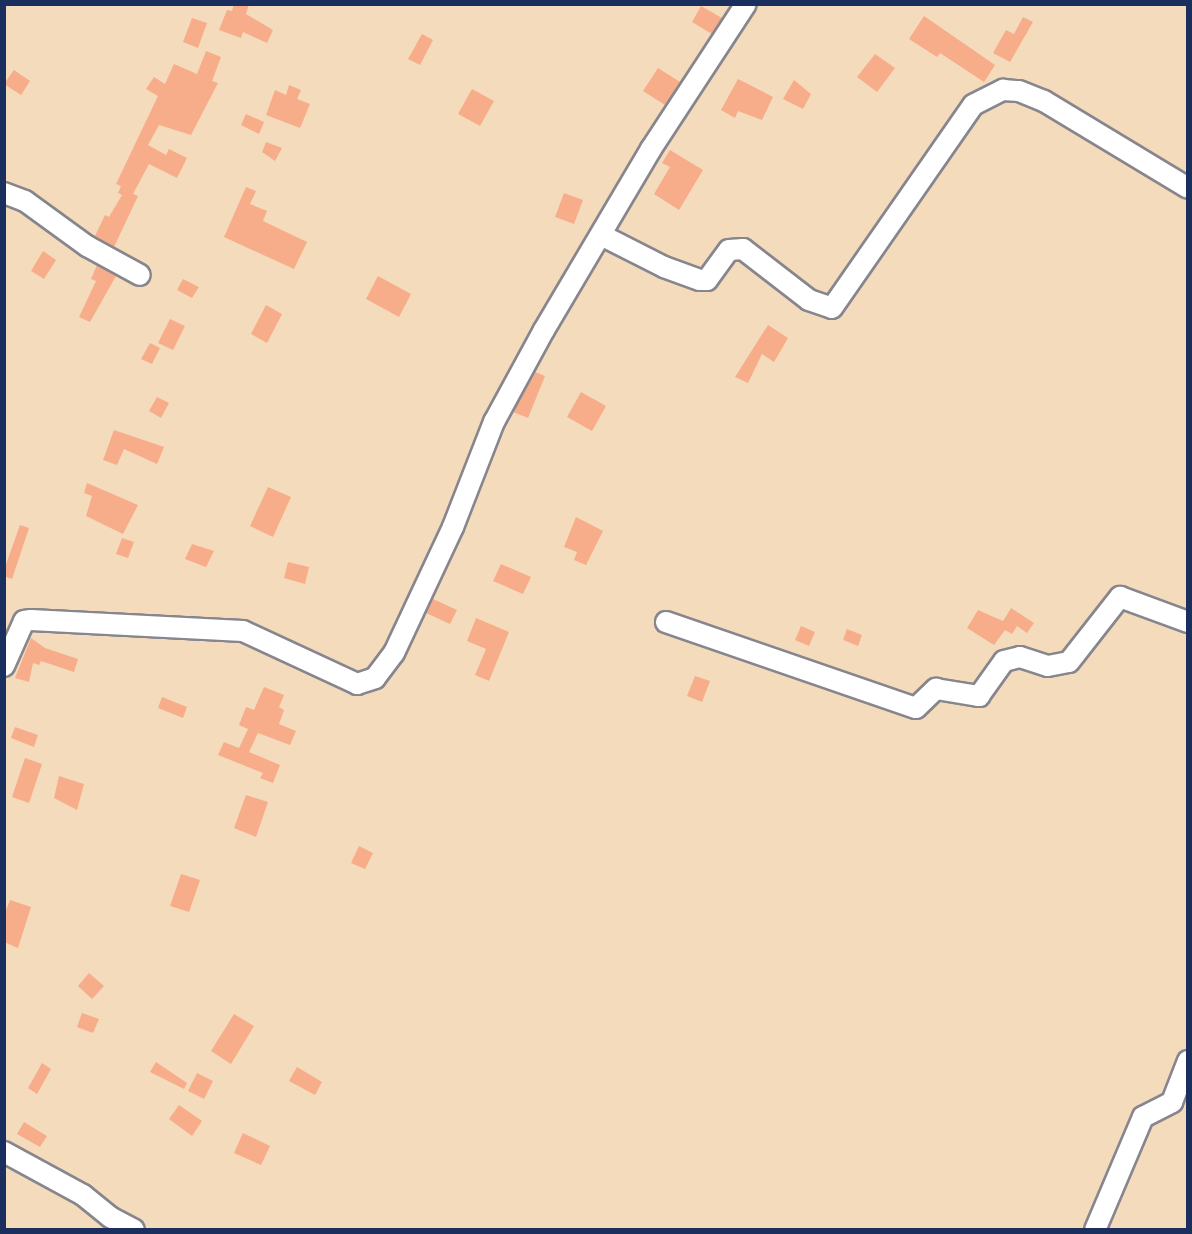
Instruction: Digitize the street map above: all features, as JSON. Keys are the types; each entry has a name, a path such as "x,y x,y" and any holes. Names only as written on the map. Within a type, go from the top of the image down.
{"street":[{"path":"4,666 24,621 31,620 243,631 357,684 375,678 394,653 448,538 494,422 651,149 746,4"},
{"path":"601,235 664,267 700,280 707,280 729,250 743,249 809,300 832,308 973,105 1003,90 1019,91 1044,101 1188,189"},
{"path":"4,193 25,201 87,246 140,275"},
{"path":"666,622 916,708 936,689 979,696 1004,661 1020,657 1048,666 1069,662 1119,597 1188,622"},
{"path":"1095,1230 1143,1117 1172,1102 1188,1061"},
{"path":"4,1152 83,1195 111,1217 134,1230"}],"building":[{"path":"234,4 249,4 246,14 273,30 267,43 243,32 241,38 219,30 227,10 232,11"},
{"path":"701,6 722,18 712,34 692,22"},
{"path":"924,16 995,65 984,82 940,53 937,57 909,39"},
{"path":"1023,17 1033,22 1010,62 993,53 1006,30 1014,34"},
{"path":"192,18 207,23 198,48 183,42"},
{"path":"422,34 433,40 420,65 408,59"},
{"path":"206,51 221,57 212,81 218,83 191,135 159,125 148,145 166,155 169,149 187,158 177,178 149,164 133,194 138,196 114,247 95,236 105,215 109,217 122,195 118,193 121,186 116,184 158,96 146,89 154,77 165,84 174,64 197,74"},
{"path":"875,54 895,68 877,92 857,77"},
{"path":"658,68 680,82 665,105 643,91"},
{"path":"14,70 30,81 21,95 4,84"},
{"path":"738,79 773,97 762,120 738,111 735,118 721,110"},
{"path":"794,80 811,94 803,109 783,99"},
{"path":"289,85 301,90 297,99 310,104 300,128 266,115 275,90 286,95"},
{"path":"472,89 494,101 480,126 458,114"},
{"path":"246,114 264,122 259,134 241,125"},
{"path":"266,142 282,148 275,161 262,152"},
{"path":"670,150 703,170 679,210 654,194 670,167 662,163"},
{"path":"246,187 256,191 250,204 267,211 263,221 307,242 294,269 224,237"},
{"path":"564,193 583,200 574,224 555,217"},
{"path":"43,251 56,260 44,279 31,271"},
{"path":"97,265 116,276 90,322 79,317 96,281 91,279"},
{"path":"378,276 411,294 399,317 366,299"},
{"path":"183,279 199,287 192,298 177,290"},
{"path":"266,305 282,314 267,343 251,334"},
{"path":"170,319 185,326 173,350 158,343"},
{"path":"768,325 788,338 774,362 762,354 748,383 735,377"},
{"path":"150,343 160,348 152,364 141,359"},
{"path":"535,372 545,376 528,418 513,412"},
{"path":"581,392 606,406 592,431 567,417"},
{"path":"157,397 169,403 161,418 149,411"},
{"path":"114,430 164,447 157,464 124,449 117,465 103,460"},
{"path":"87,483 138,505 123,534 86,516 92,496 84,493"},
{"path":"268,487 291,497 273,537 250,526"},
{"path":"576,517 603,531 586,565 574,560 577,552 564,547"},
{"path":"20,525 29,528 12,579 4,576 4,570"},
{"path":"122,538 134,542 128,558 116,554"},
{"path":"192,544 214,551 206,567 185,559"},
{"path":"288,562 309,567 305,584 284,578"},
{"path":"501,564 531,577 523,594 493,581"},
{"path":"433,599 457,610 450,624 426,613"},
{"path":"1011,608 1034,623 1027,633 1017,626 1012,634 1005,630 994,645 967,628 978,610 1003,621"},
{"path":"476,618 509,632 489,681 475,675 486,649 467,641"},
{"path":"801,626 815,632 809,646 795,640"},
{"path":"847,629 862,635 858,646 843,640"},
{"path":"31,638 45,648 78,659 74,672 41,661 39,665 33,663 29,682 15,678"},
{"path":"695,676 710,681 702,702 687,696"},
{"path":"264,687 284,695 279,707 284,710 279,724 296,731 290,745 258,733 249,752 280,765 273,783 260,778 263,773 218,755 224,742 239,748 248,729 239,725 246,707 254,710"},
{"path":"162,697 187,707 183,718 158,708"},
{"path":"15,727 38,735 34,747 11,738"},
{"path":"25,758 42,764 29,803 12,797"},
{"path":"59,776 84,784 77,810 54,798"},
{"path":"246,795 268,802 256,837 234,828"},
{"path":"359,846 373,853 365,869 351,863"},
{"path":"181,874 200,880 189,912 170,906"},
{"path":"10,900 31,907 18,948 4,942 4,915"},
{"path":"89,973 104,986 92,999 78,986"},
{"path":"82,1013 99,1019 93,1033 77,1027"},
{"path":"234,1014 254,1026 231,1064 211,1051"},
{"path":"156,1062 187,1083 184,1089 150,1072"},
{"path":"42,1063 51,1069 37,1094 28,1088"},
{"path":"297,1067 322,1082 315,1095 289,1081"},
{"path":"197,1073 213,1081 204,1099 188,1091"},
{"path":"179,1105 202,1121 192,1136 169,1119"},
{"path":"24,1122 47,1136 40,1147 17,1134"},
{"path":"243,1133 270,1146 261,1165 234,1153"}]}
